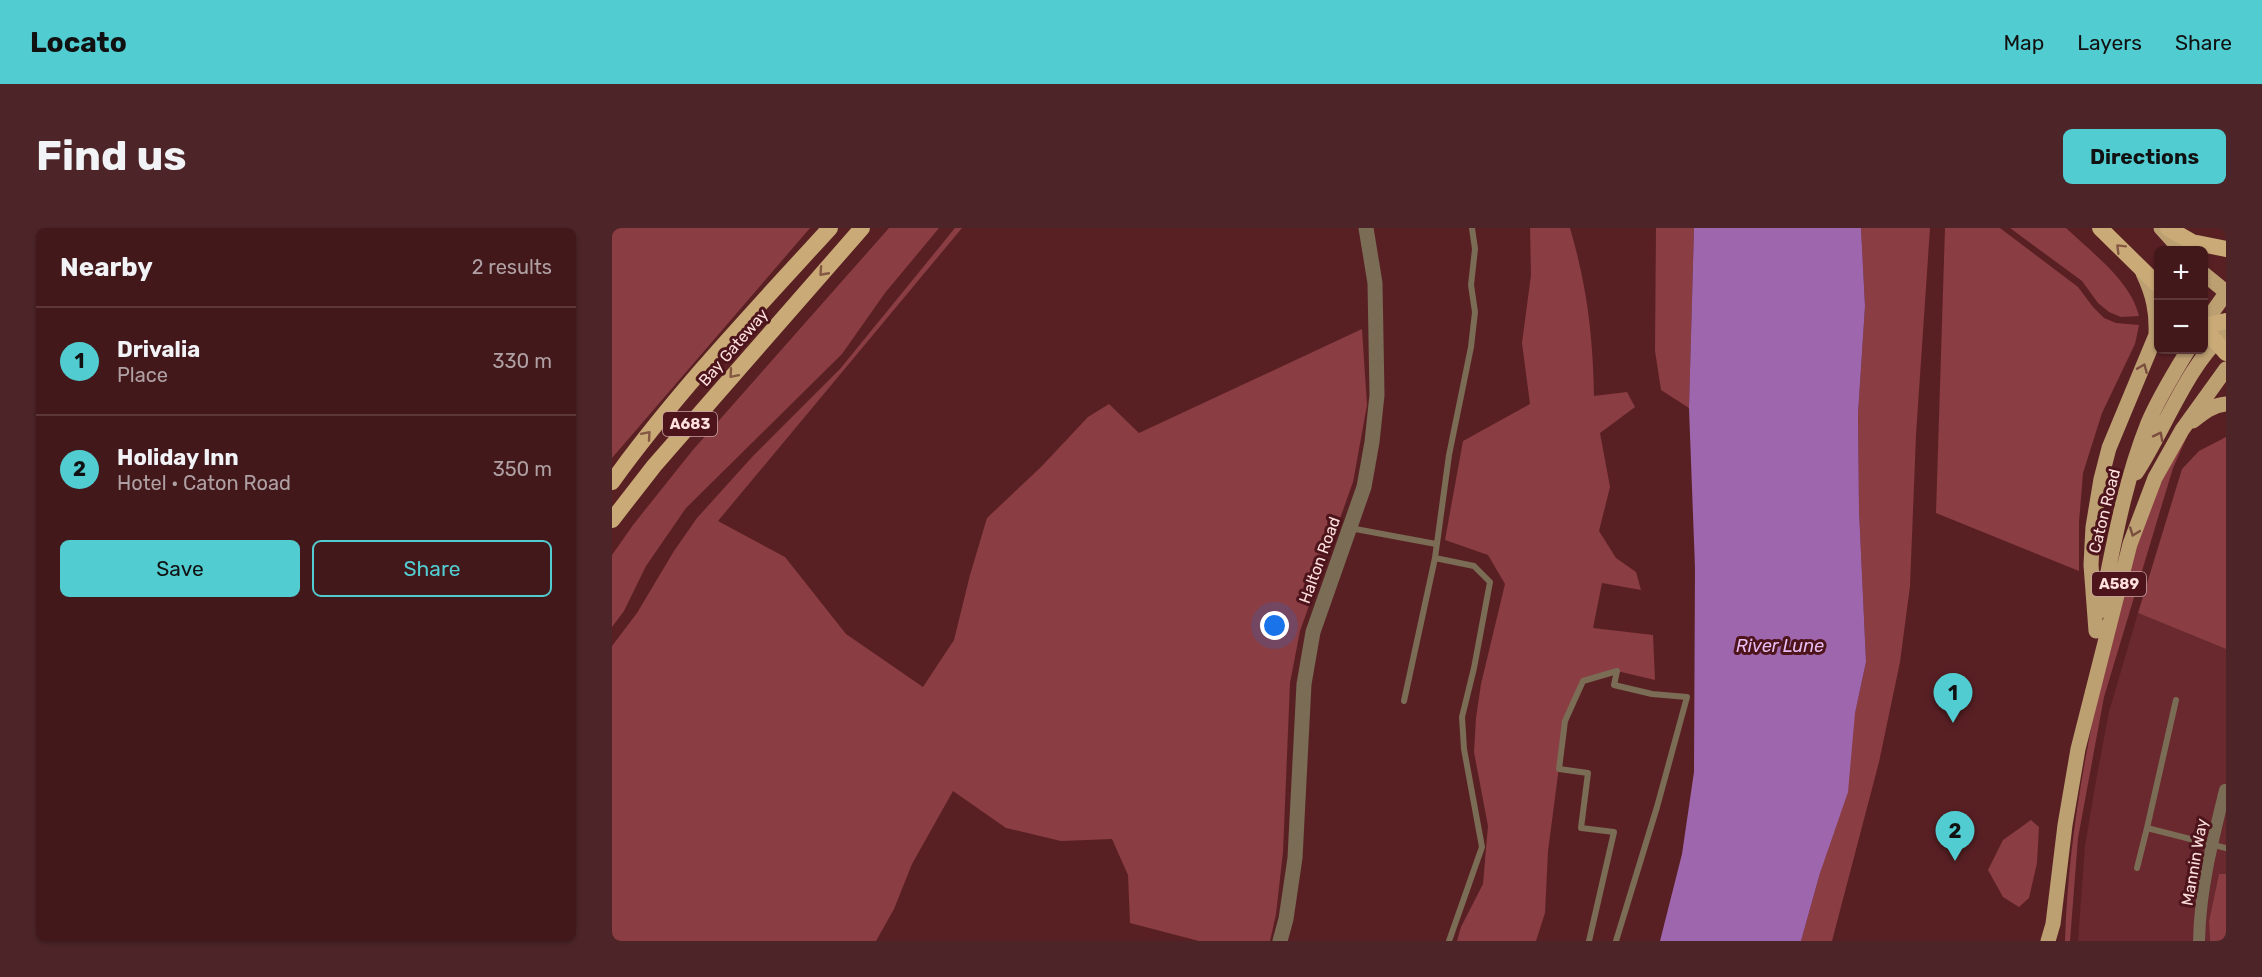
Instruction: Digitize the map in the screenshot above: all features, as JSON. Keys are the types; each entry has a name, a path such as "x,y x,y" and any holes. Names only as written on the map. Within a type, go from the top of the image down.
{"highway":[{"name":"Bay Gateway","path":"612,482 636,448 830,228"},
{"name":"Bay Gateway","path":"612,520 654,466 862,228"},
{"path":"2100,228 2154,281"},
{"path":"2168,228 2187,246"},
{"path":"2208,248 2226,249"},
{"path":"2208,325 2226,321"},
{"path":"2208,329 2223,342"}],"main road":[{"path":"2161,228 2187,246"},
{"path":"2096,631 2091,565 2093,527 2102,478 2113,439 2156,335 2157,316 2153,294 2141,268"},
{"path":"2208,277 2226,293 2208,320"},
{"path":"2128,486 2151,452 2193,373 2223,342"},
{"name":"Caton Road","path":"2091,692 2092,657 2096,631 2116,530 2137,453 2149,421 2173,373 2185,354"},
{"name":"Caton Road","path":"2048,941 2053,924 2065,825 2078,749 2130,544 2148,494 2182,430 2226,369"},
{"path":"2182,430 2204,412 2219,404 2226,404"},
{"name":"Caton Road","path":"2053,924 2056,941"}],"street":[{"name":"Halton Road","path":"1280,941 1296,858 1304,684 1313,632 1364,487 1377,395 1375,283 1366,228"},
{"name":"Mannin Way","path":"2199,941 2203,892 2211,844 2225,790"}],"lane":[{"path":"1404,701 1435,558 1449,455 1471,347 1474,312 1471,285 1475,249 1472,228"},
{"path":"1349,528 1436,544"},
{"path":"1435,558 1474,566 1490,582 1462,717 1464,749 1482,847 1449,941"},
{"path":"1589,941 1614,832 1581,828 1588,773 1559,769 1565,721 1583,681 1617,671 1614,686 1652,694 1687,697 1658,807 1616,941"},
{"path":"2137,868 2176,700"},
{"path":"2147,828 2226,848"}],"shaded area":[{"path":"612,228 810,228 612,458"},
{"path":"889,228 939,228 885,293 842,354 686,508 646,566 624,611 612,627 612,555 692,451"},
{"path":"955,228 962,228 718,521 785,557 846,634 923,687 954,640 987,518 1041,467 1088,417 1109,404 1139,433 1362,329 1367,405 1353,482 1300,631 1290,683 1283,852 1276,914 1270,941 1199,941 1130,923 1128,875 1112,839 1061,841 1006,828 953,791 912,864 894,909 876,941 612,941 612,646 637,613 674,551 697,518 753,456 840,369"},
{"path":"1530,228 1570,228 1581,270 1588,311 1594,396 1627,392 1635,407 1600,433 1610,487 1599,531 1616,558 1636,572 1641,590 1602,583 1593,628 1653,635 1655,680 1617,671 1583,681 1565,721 1548,851 1545,913 1536,941 1457,941 1461,927 1483,884 1488,826 1474,752 1476,718 1481,684 1505,584 1488,555 1445,540 1463,441 1530,404 1522,343 1531,275"},
{"path":"1656,228 1694,228 1689,408 1661,390 1655,351"},
{"path":"1861,228 1930,228 1916,435 1910,586 1900,662 1879,762 1832,941 1801,941 1820,873 1866,662 1859,510 1858,414 1865,306"},
{"path":"1945,228 2000,228 2078,287 2104,318 2116,323 2139,325 2135,344 2102,413 2083,473 2079,522 2079,571 1936,513"},
{"path":"2010,228 2066,228 2119,279 2135,303 2139,316 2121,317 2109,312 2098,303 2082,281"},
{"path":"2189,432 2173,468 2104,697 2078,838 2070,941 2065,941 2070,865 2080,789 2094,714 2126,573 2150,505"},
{"path":"2226,437 2226,649 2138,613 2182,469 2199,451"},
{"path":"2138,613 2226,649 2226,874 2219,874 2209,921 2210,941 2078,941 2085,846 2097,775 2109,712"},
{"path":"2031,820 2039,827 2037,863 2029,898 2019,907 2003,897 1988,870 2003,840"},
{"path":"2219,874 2226,874 2226,941 2210,941 2209,921"}],"water":[{"name":"River Lune","path":"1694,228 1861,228 1865,306 1858,414 1859,510 1866,662 1855,713 1848,792 1820,873 1801,941 1660,941 1682,854 1694,772 1695,568 1689,408"}],"place":[{"name":"Drivalia","path":"1953,723"},
{"name":"Holiday Inn","path":"1955,861"}]}
